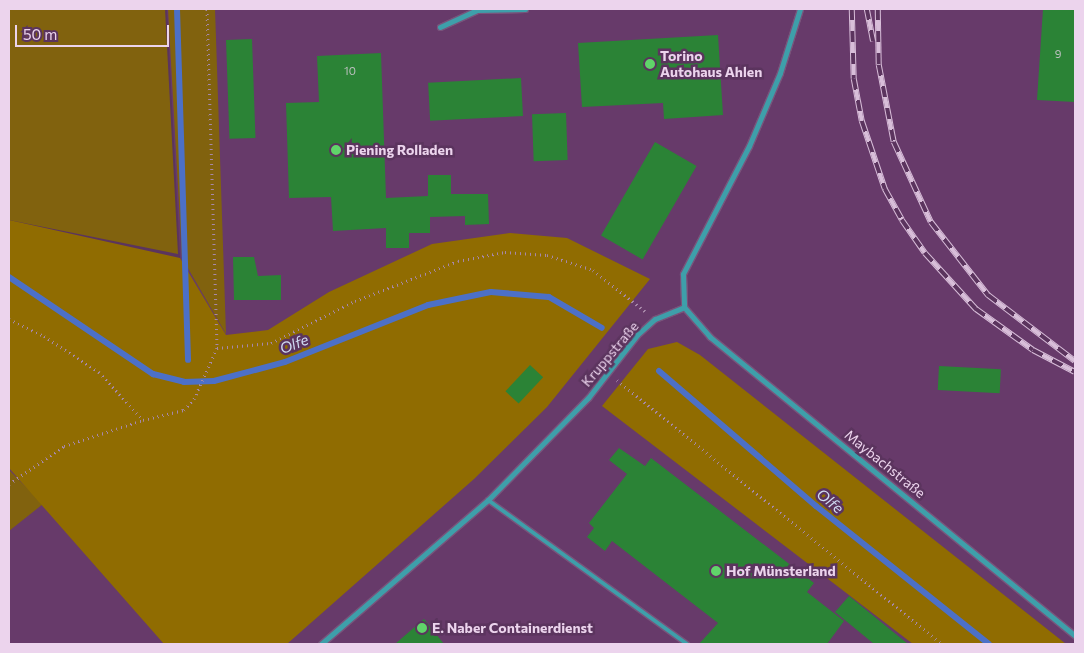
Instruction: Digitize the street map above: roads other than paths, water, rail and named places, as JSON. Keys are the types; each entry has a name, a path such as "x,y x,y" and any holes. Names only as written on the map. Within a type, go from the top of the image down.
{"street":[{"path":"440,27 477,10 526,9"},
{"path":"684,307 683,274 750,146 780,73 800,9"},
{"name":"Kruppstraße","path":"321,644 488,500 588,398 607,372 655,320 684,307"},
{"name":"Maybachstraße","path":"684,307 710,337 1075,636"}],"lane":[{"path":"488,500 687,644"}],"waterway":[{"path":"177,9 188,360"},
{"name":"Olfe","path":"9,277 153,374 184,382 214,381 285,362 428,305 491,292 549,297 602,328"},
{"name":"Olfe","path":"659,371 816,506 989,644"}],"railway":[{"path":"852,9 854,79 862,121 885,189 902,220 925,253 976,309 1033,350 1075,372"},
{"path":"867,9 873,41"},
{"path":"878,9 879,65 894,142 931,222 988,295 1075,361"}],"place":[{"name":"Torino Autohaus Ahlen","path":"650,64"},
{"name":"Piening Rolladen","path":"336,150"},
{"name":"Hof Münsterland","path":"716,571"},
{"name":"E. Naber Containerdienst","path":"422,628"}]}
